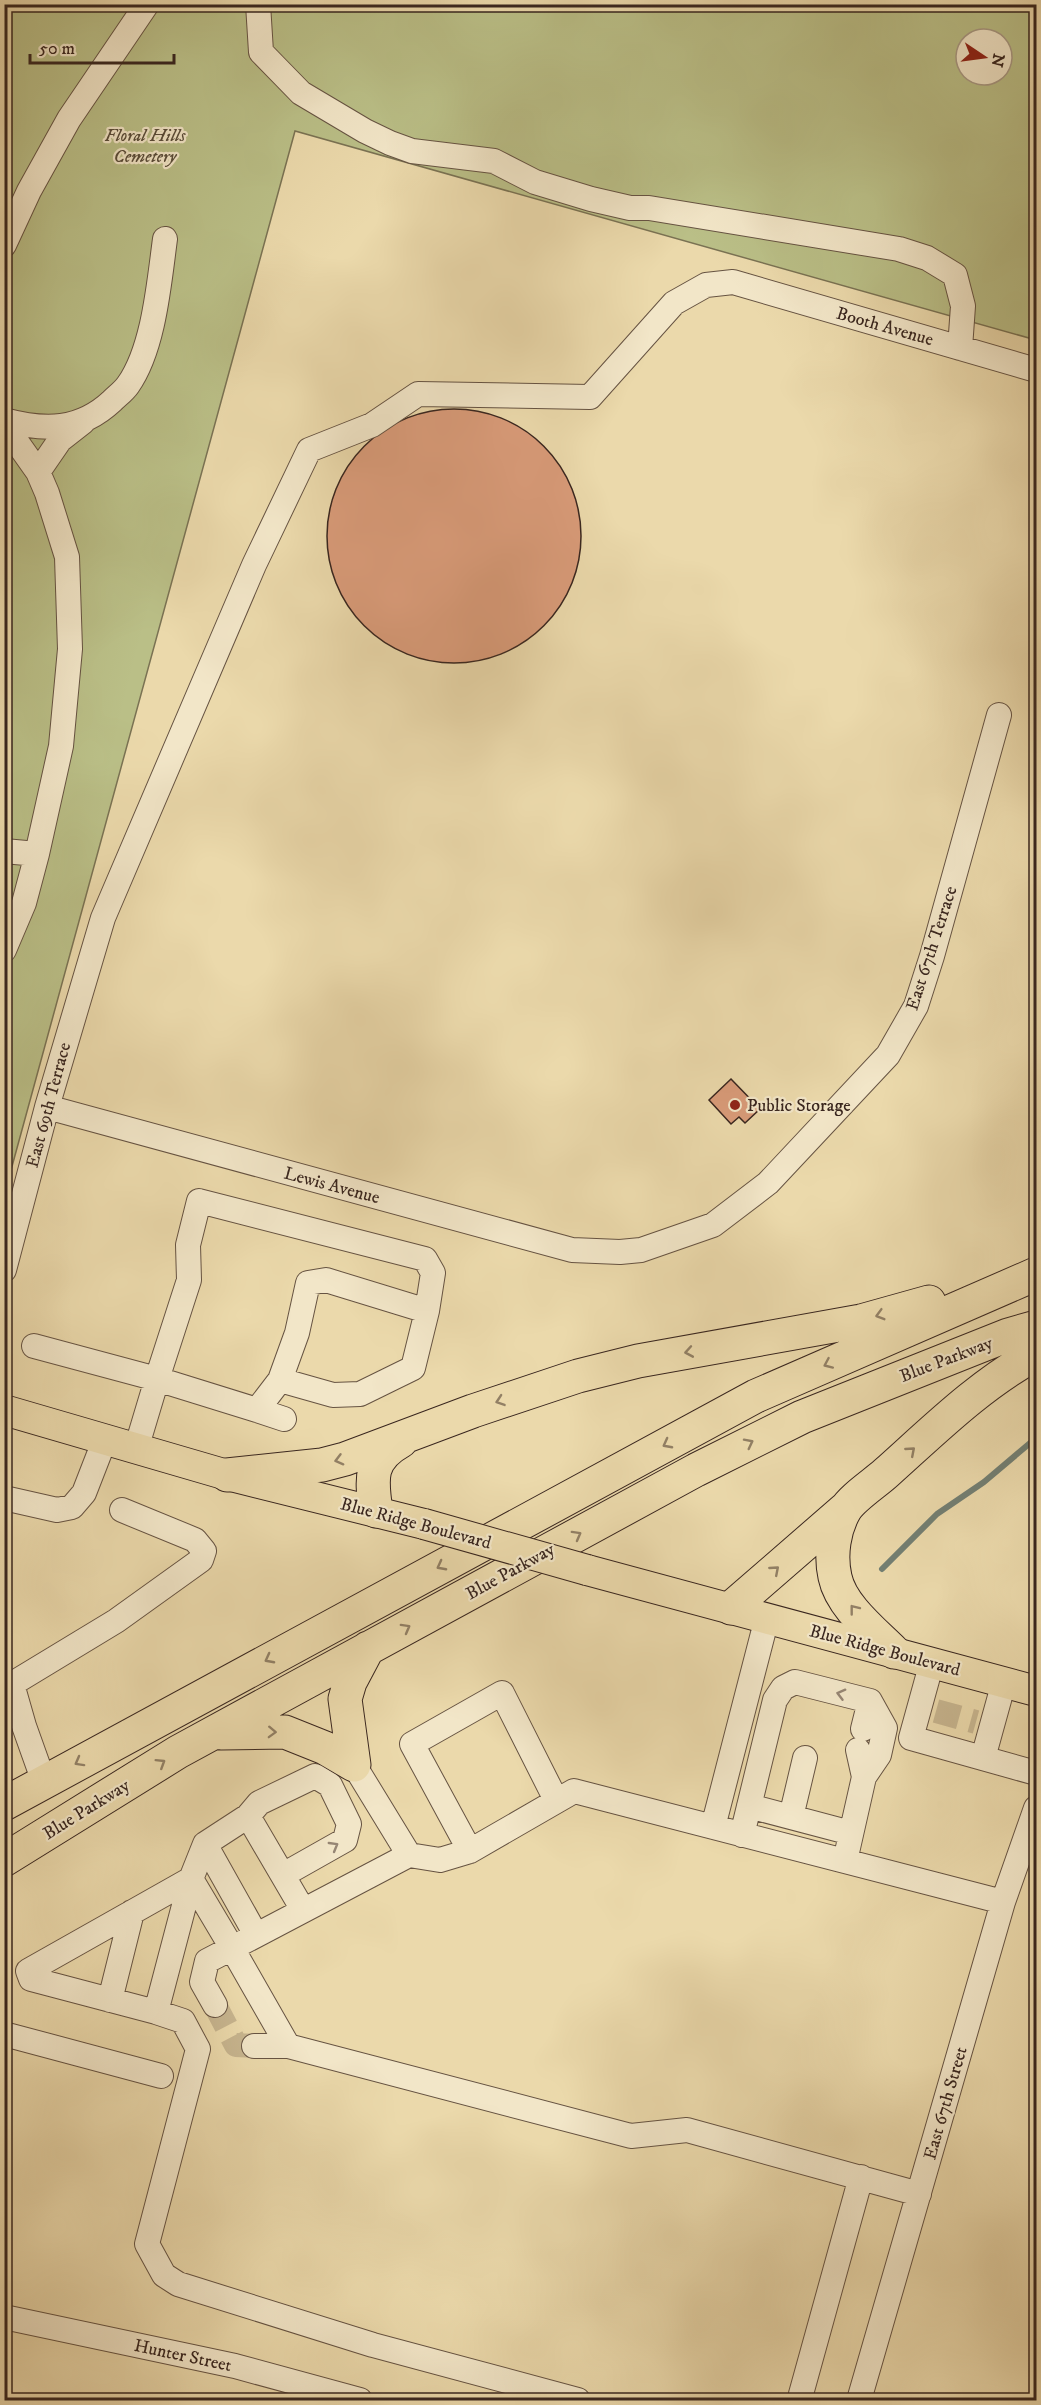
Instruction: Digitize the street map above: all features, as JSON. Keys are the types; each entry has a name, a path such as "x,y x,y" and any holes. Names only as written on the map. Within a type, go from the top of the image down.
{"highway":[{"path":"227,1475 322,1465 345,1459 495,1403 578,1376 638,1361 861,1321 1036,1268"},
{"name":"Blue Parkway","path":"4,1804 756,1396 1036,1274"},
{"name":"Blue Parkway","path":"4,1860 178,1752 696,1470 802,1417 1008,1335 1036,1327"},
{"path":"731,1608 973,1396 1036,1354"},
{"path":"376,1511 372,1482 376,1465 391,1447 414,1434"},
{"path":"846,1508 834,1538 835,1578 842,1595 894,1652"},
{"path":"354,1765 345,1699 350,1682 368,1648"},
{"path":"213,1733 285,1732 325,1748 354,1765"}],"main road":[{"name":"Blue Ridge Boulevard","path":"4,1410 227,1475 376,1511 1036,1691"}],"street":[{"path":"4,245 29,191 69,119 147,4"},
{"path":"258,4 261,52 301,93 364,131 412,151 494,160 535,182 630,208 649,208 899,249 927,258 955,275 963,306 960,348"},
{"path":"38,472 60,440 105,407 128,386 140,360 155,312 165,239"},
{"name":"Booth Avenue","path":"733,282 1036,370"},
{"name":"East 69th Terrace","path":"4,1270 47,1107 107,907 254,565 309,450 372,425 418,394 591,397 674,303 706,285 733,282"},
{"path":"4,422 53,427 82,422"},
{"path":"4,422 38,472 67,557 70,649 61,746 24,903 6,939"},
{"name":"East 67th Terrace","path":"620,1252 641,1250 713,1225 768,1183 888,1055 916,1006 999,715"},
{"path":"4,851 37,854"},
{"name":"Lewis Avenue","path":"47,1107 572,1250 620,1252"},
{"path":"136,1449 189,1280 188,1245 199,1201 425,1259 433,1273 427,1311 413,1368 360,1394 333,1395 280,1380"},
{"path":"257,1410 280,1380 297,1333 308,1283 326,1280 427,1311"},
{"path":"34,1346 157,1379 284,1419"},
{"path":"4,1498 57,1510 72,1507 84,1493 105,1439"},
{"path":"44,1782 8,1684 116,1621 201,1560 204,1551 195,1540 122,1510"},
{"path":"713,1827 767,1618"},
{"path":"932,1662 928,1709 911,1738 1036,1773"},
{"path":"742,1834 776,1700 783,1688 795,1682 870,1701 885,1728 879,1755 864,1777"},
{"path":"983,1758 984,1724 1004,1682"},
{"path":"470,1851 412,1744 502,1693 556,1800"},
{"path":"845,1861 864,1777 861,1740 870,1701"},
{"path":"791,1817 805,1758"},
{"path":"354,1765 409,1855"},
{"path":"156,2012 190,1879 205,1844 248,1816 259,1803 315,1776 330,1785 349,1824 345,1840 283,1875"},
{"path":"215,2005 202,1982 207,1961 409,1855 440,1860 470,1851 574,1791 1003,1902"},
{"path":"749,1806 851,1833"},
{"name":"East 67th Street","path":"859,2400 1003,1902 1036,1808"},
{"path":"248,1816 303,1910"},
{"path":"205,1844 256,1935"},
{"path":"190,1879 28,1971 31,1979 183,2021 198,2049 147,2244 164,2275 178,2284 373,2345 578,2400"},
{"path":"190,1879 288,2046"},
{"path":"110,2000 132,1912"},
{"path":"4,2034 161,2076"},
{"path":"254,2046 288,2046 631,2136 687,2130 919,2194"},
{"path":"801,2394 861,2177"},
{"name":"Hunter Street","path":"4,2317 235,2366 360,2400"}],"green space":[{"name":"Floral Hills Cemetery","path":"5,5 1036,5 1036,340 295,131 5,1192"}],"building":[{"path":"454,409 479,412 503,419 514,424 544,446 566,476 571,487 578,511 581,536 578,561 571,585 566,596 544,626 514,648 503,653 479,660 454,663 429,660 405,653 394,648 364,626 342,596 337,585 330,561 327,536 330,511 337,487 342,476 364,446 394,424 405,419 429,412"},
{"name":"Public Storage","path":"731,1079 760,1109 745,1123 739,1117 731,1124 709,1100"}],"waterway":[{"path":"882,1569 937,1514 984,1482 1036,1438"}],"tunnel":[{"path":"936,1711 976,1722"},
{"path":"215,2005 236,2045 254,2046"}],"place":[{"name":"Public Storage","path":"735,1105"}]}
